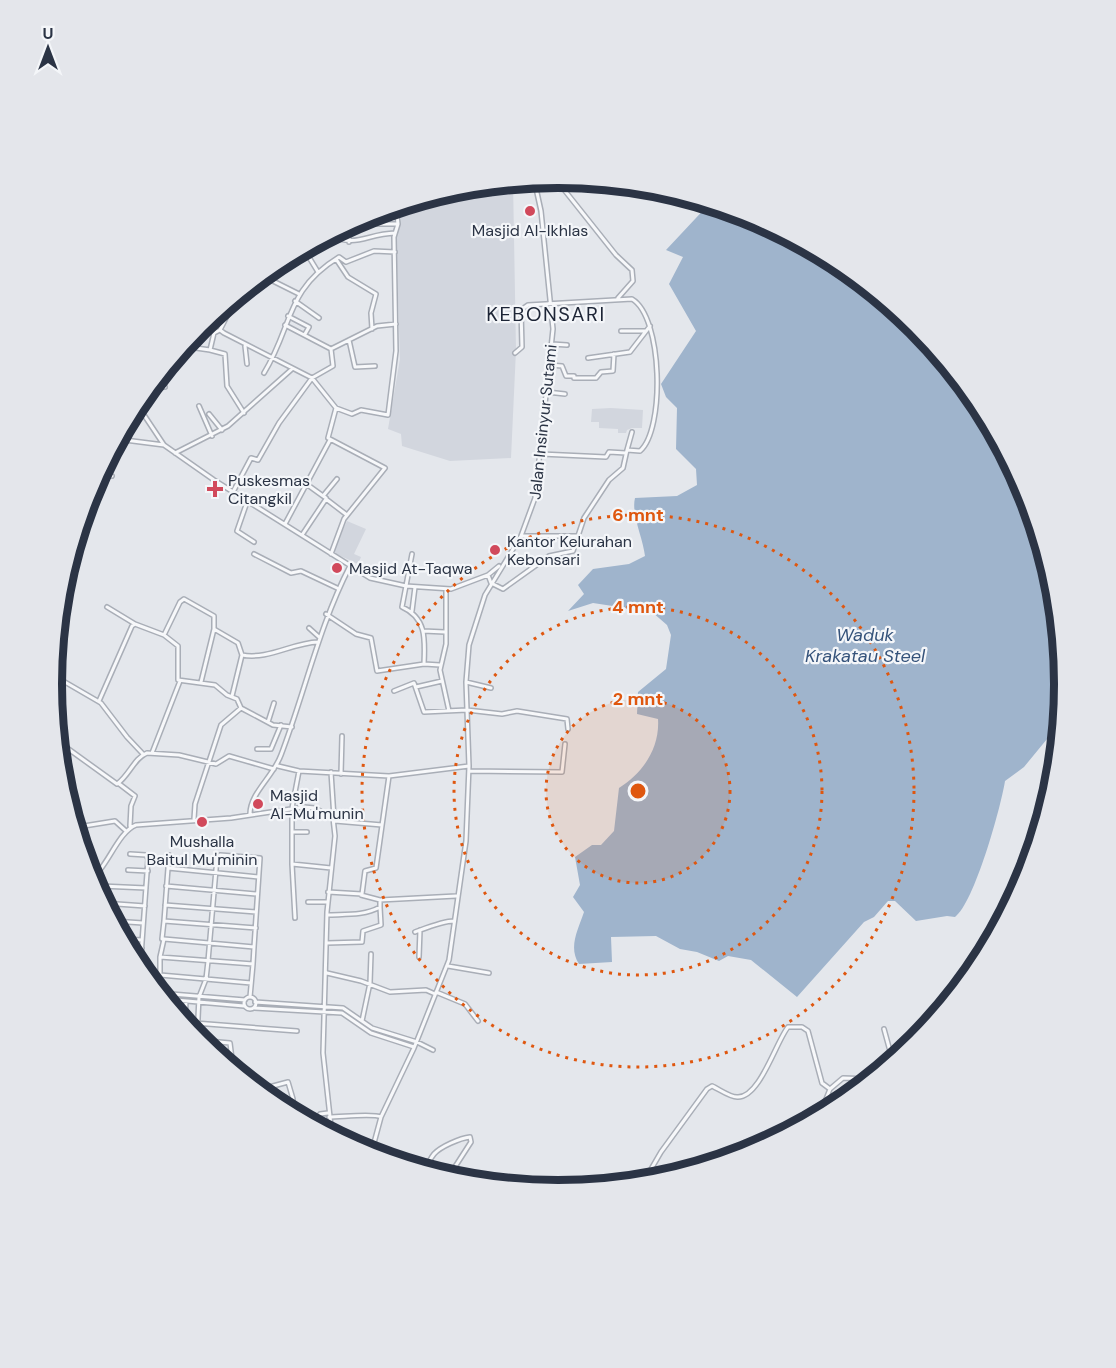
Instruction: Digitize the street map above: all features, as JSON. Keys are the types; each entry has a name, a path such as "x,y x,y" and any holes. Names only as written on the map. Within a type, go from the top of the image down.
{"street":[{"path":"563,188 616,255 632,270 633,281 618,298"},
{"name":"Jalan Insinyur Sutami","path":"373,1145 381,1117 417,1042 435,993 448,966 465,841 469,769 466,682 469,645 490,583 522,536 534,504 552,344 551,304 541,212 536,189"},
{"path":"220,330 246,346 312,378 336,408 352,414 361,410 388,415 396,361 394,233 398,224 397,214"},
{"path":"371,224 398,224"},
{"path":"339,239 349,242 394,233"},
{"path":"349,234 349,242"},
{"path":"264,373 273,359 295,301 318,272 340,257 346,262 374,251 395,252"},
{"path":"308,255 318,272"},
{"path":"336,259 348,277 376,294 371,313 372,329"},
{"path":"271,279 299,294"},
{"path":"515,352 522,347 521,310 528,305 618,298 636,302 645,312 655,342 657,405 645,446 640,451 609,452 606,457 540,454"},
{"path":"295,301 319,318"},
{"path":"210,350 214,333 220,330 228,314"},
{"path":"288,316 309,327 305,334"},
{"path":"331,349 372,329 396,324"},
{"path":"285,326 331,349"},
{"path":"588,358 634,349 651,327"},
{"path":"621,331 647,331"},
{"path":"349,340 355,367 375,366"},
{"path":"552,344 567,345"},
{"path":"246,346 247,364"},
{"path":"194,348 225,354 228,388 244,413"},
{"path":"233,492 251,458 258,460 279,423 312,378 333,366 331,349"},
{"path":"550,365 562,366 566,375 574,375 574,378 596,378 601,372 613,371 614,354"},
{"path":"174,453 222,430 292,369"},
{"path":"160,387 165,387"},
{"path":"547,392 565,394"},
{"path":"199,406 212,436"},
{"path":"331,554 347,515 385,468 330,440 328,434 336,408"},
{"path":"142,412 164,445 174,453 247,502 350,566 377,580 406,586 446,589 488,575 503,563"},
{"path":"209,414 222,430"},
{"path":"488,575 490,583 500,589 506,588 549,556 573,551 584,518 609,480 622,468 632,432"},
{"path":"126,440 164,445"},
{"path":"285,524 330,440"},
{"path":"108,474 112,476"},
{"path":"302,535 337,479"},
{"path":"305,483 347,515"},
{"path":"247,502 237,531 254,542"},
{"path":"522,536 579,536"},
{"path":"254,554 291,573 301,571 337,588"},
{"path":"412,554 402,607 412,611"},
{"path":"250,814 251,800 276,768 292,727 327,614 337,588 350,566"},
{"path":"415,587 412,611 426,640 424,664"},
{"path":"446,589 446,648 440,665 449,711"},
{"path":"164,635 180,602 184,599 216,617 201,682"},
{"path":"107,607 135,624 164,635 178,646 177,673 180,681 152,753"},
{"path":"327,614 356,634 371,638 376,671 424,664 440,665"},
{"path":"99,701 122,646 135,624"},
{"path":"309,628 311,633 319,637"},
{"path":"214,629 237,641 242,655 232,696"},
{"path":"423,631 446,632"},
{"path":"242,655 258,657 300,644 318,642"},
{"path":"62,680 99,701 110,711 127,737 143,754"},
{"path":"180,681 201,682 219,687 237,699 241,708 267,722 292,727"},
{"path":"416,687 442,681"},
{"path":"466,682 490,688"},
{"path":"394,691 414,683 423,712 467,710 502,714 517,711 566,718 569,721 568,729"},
{"path":"267,722 274,704"},
{"path":"194,819 195,804 221,725 241,708"},
{"path":"257,749 271,749 281,725"},
{"path":"341,774 342,736"},
{"path":"118,783 143,754 152,753 179,755 216,764 229,756 276,768 341,774 389,776 469,769 562,772 565,744"},
{"path":"66,746 135,797 131,806 130,827"},
{"path":"296,918 292,864 292,808 299,771"},
{"path":"330,1125 323,1053 326,1011 327,902 335,820 331,772"},
{"path":"361,895 364,871 376,868 389,776"},
{"path":"99,873 130,827 194,819 231,818 292,808 315,808 335,820 382,825"},
{"path":"82,827 115,820 126,831"},
{"path":"293,832 307,832"},
{"path":"130,854 147,855 148,871 141,954"},
{"path":"169,855 160,975 251,983"},
{"path":"250,998 259,856 219,855 213,890 206,979 199,997 198,1023 297,1031"},
{"path":"292,864 331,868"},
{"path":"168,868 259,877"},
{"path":"128,870 148,871"},
{"path":"105,886 146,888"},
{"path":"166,886 257,894"},
{"path":"328,891 380,900 456,896"},
{"path":"327,943 362,942 363,931 381,924 380,900"},
{"path":"308,902 327,902"},
{"path":"113,904 145,906"},
{"path":"165,905 256,912"},
{"path":"327,915 356,915 380,907"},
{"path":"164,921 256,928"},
{"path":"415,932 431,928 442,921 454,921"},
{"path":"122,922 143,923"},
{"path":"419,957 420,930"},
{"path":"162,939 254,947"},
{"path":"133,940 142,940"},
{"path":"138,948 142,948"},
{"path":"362,1021 370,983 370,954"},
{"path":"160,957 253,964"},
{"path":"448,966 489,973"},
{"path":"327,973 370,983 390,992 426,990 465,1004 478,1022"},
{"path":"171,994 244,1000 250,998"},
{"path":"250,998 255,1002 345,1008 377,1030 417,1042 433,1050"},
{"path":"176,1000 244,1006 250,1010 254,1008 342,1013 371,1033 414,1048"},
{"path":"244,1000 244,1006"},
{"path":"185,1011 186,1001"},
{"path":"254,1008 255,1002"},
{"path":"649,1172 706,1089 712,1086 738,1098 759,1083 788,1027 802,1027 808,1031 822,1083 830,1089"},
{"path":"884,1029 890,1052"},
{"path":"214,1041 230,1043 232,1058"},
{"path":"825,1103 830,1089 843,1078 859,1079"},
{"path":"269,1087 288,1082 293,1099 288,1100"},
{"path":"318,1118 320,1114 360,1118 370,1114 381,1117"},
{"path":"429,1164 436,1152 461,1139 470,1137 471,1142 453,1169"}],"shaded area":[{"path":"513,190 516,350 511,458 450,461 402,446 401,434 388,429 400,359 396,233 401,219 400,213 429,204"},
{"path":"592,409 643,410 642,428 632,428 626,433 618,433 618,429 599,428 599,422 591,422"},
{"path":"347,521 366,529 354,554 361,557 358,564 332,552"}],"water":[{"name":"Waduk Krakatau Steel","path":"704,209 748,225 806,254 834,271 885,311 909,333 952,382 988,436 1017,494 1038,555 1045,587 1053,652 1051,734 1024,767 1005,781 986,854 962,908 955,917 947,916 916,921 895,901 888,901 874,917 864,922 797,997 751,960 728,956 719,961 697,952 680,949 656,936 611,937 612,962 579,964 574,951 575,938 584,912 573,897 580,885 575,857 592,845 601,845 614,831 619,788 636,775 653,750 658,719 637,714 638,692 666,669 671,635 667,625 652,612 593,603 568,611 584,594 578,585 593,569 629,564 645,556 635,511 635,498 677,496 697,485 696,469 676,449 677,408 666,397 661,384 696,331 669,284 683,257 666,250"}],"place":[{"name":"Masjid Al-Ikhlas","path":"530,211"},
{"name":"Puskesmas Citangkil","path":"215,489"},
{"name":"Kantor Kelurahan Kebonsari","path":"495,550"},
{"name":"Masjid At-Taqwa","path":"337,568"},
{"name":"Masjid Al-Mu'munin","path":"258,804"},
{"name":"Mushalla Baitul Mu'minin","path":"202,822"}],"district":[{"name":"KEBONSARI","path":"546,314"}]}
